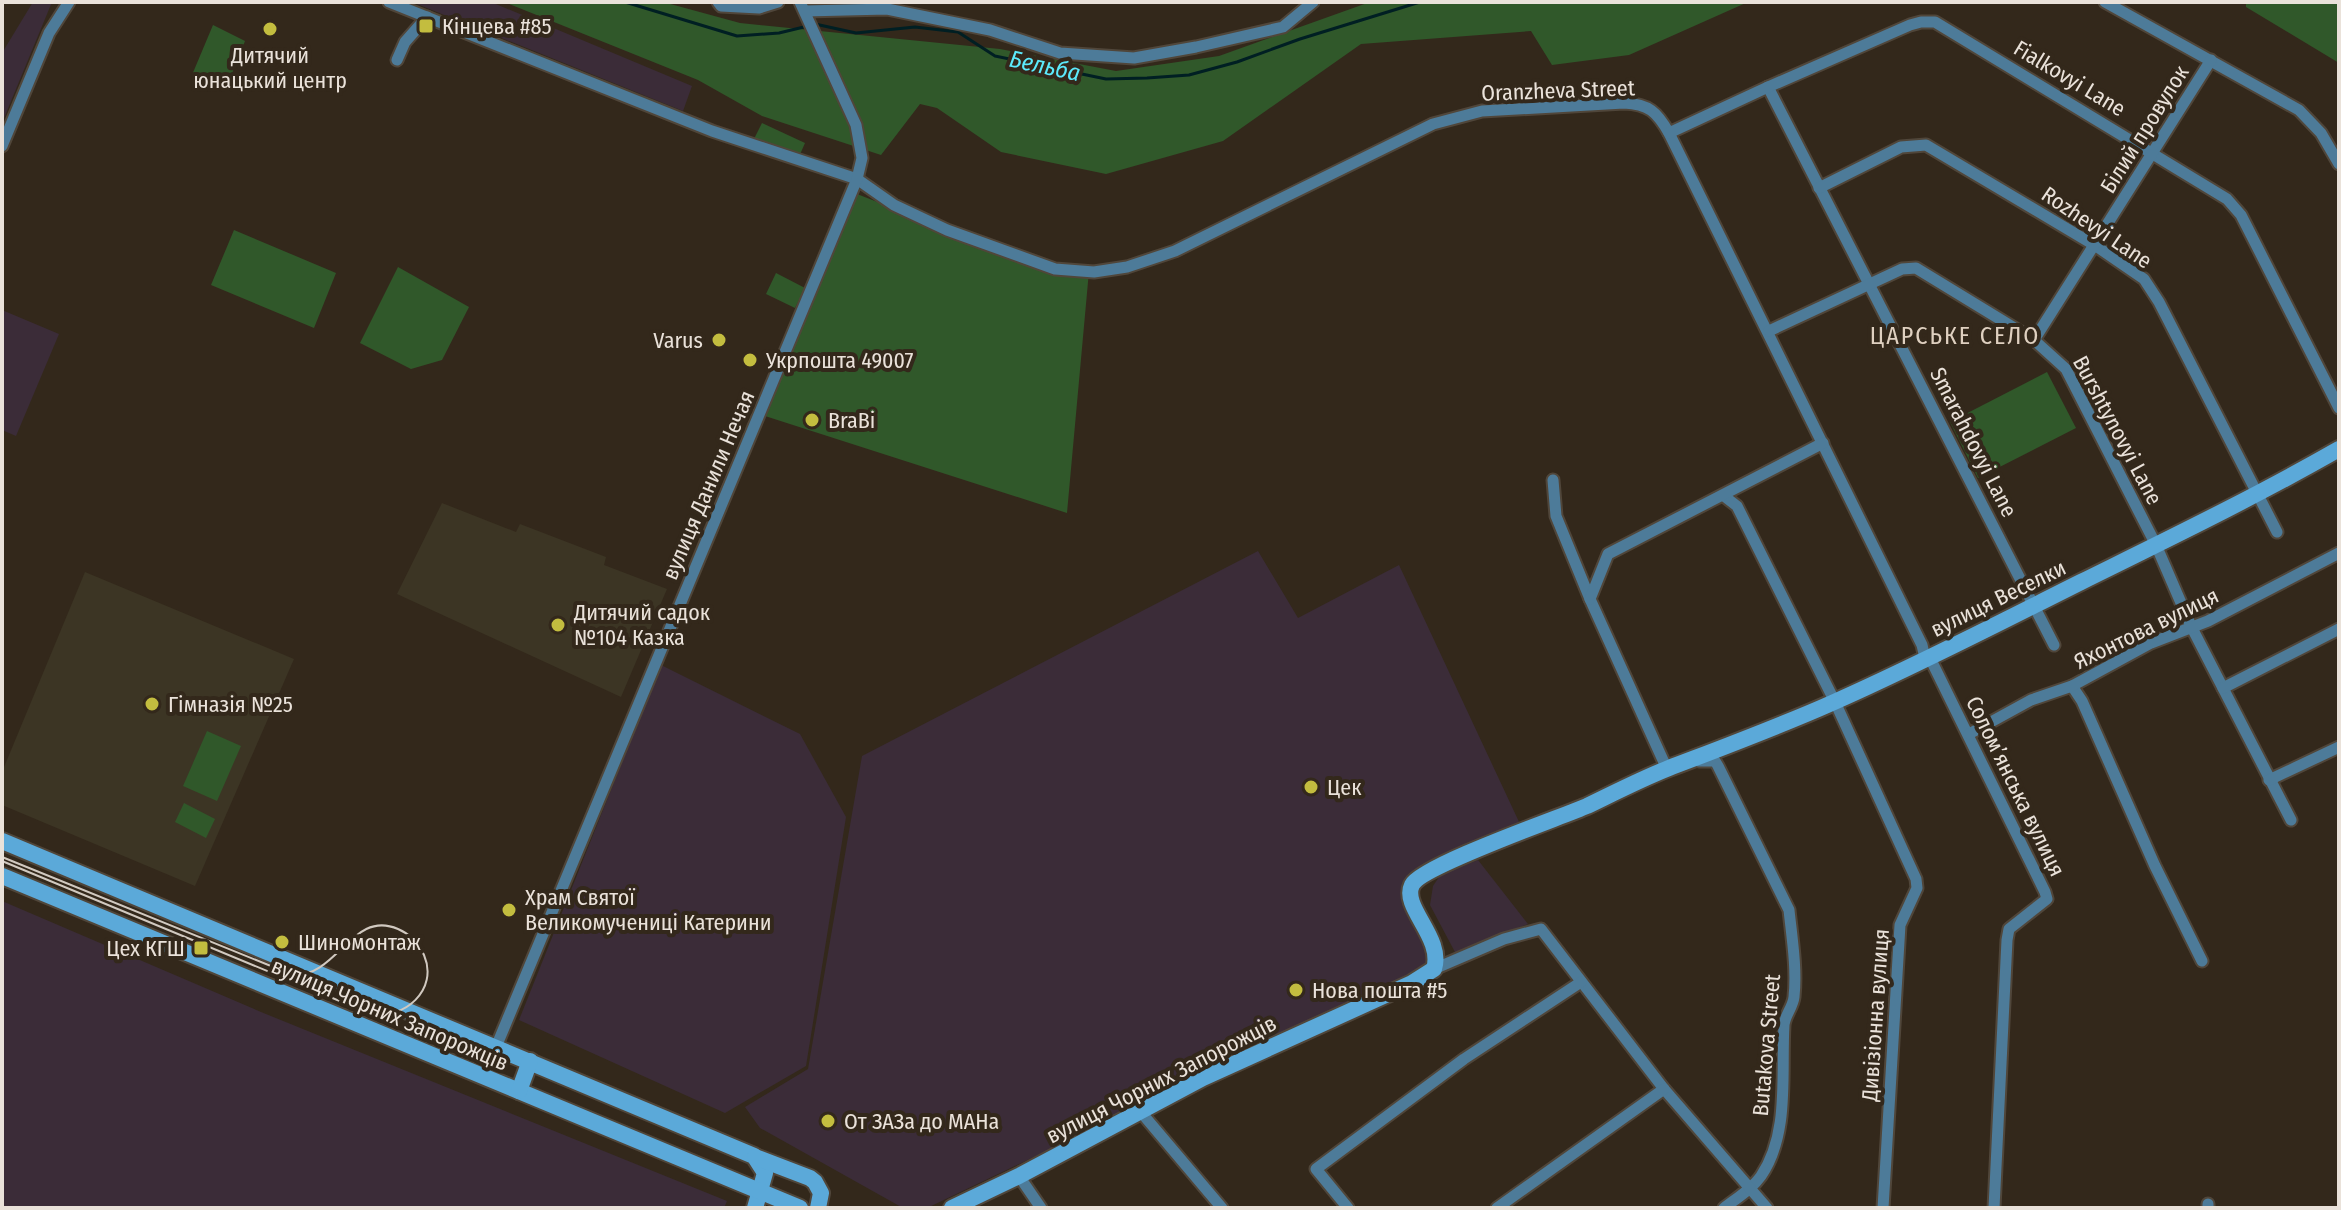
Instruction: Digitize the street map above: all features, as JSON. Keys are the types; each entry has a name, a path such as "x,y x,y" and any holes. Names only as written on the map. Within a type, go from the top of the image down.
{"street":[{"path":"2,146 49,33 69,2"},
{"path":"389,2 712,131 857,179 862,158 856,125 804,10 856,5 887,9 990,30 1060,53 1134,58 1283,27 1313,2"},
{"path":"718,2 721,6 759,8 778,2"},
{"path":"2105,2 2278,97 2306,116 2321,133 2339,164"},
{"path":"397,60 405,42 427,17"},
{"name":"Fialkovyi Lane","path":"1669,133 1910,25 1935,22 2152,152 2234,206 2339,408"},
{"name":"Білий провулок","path":"2034,340 2211,60"},
{"name":"Smarahdovyi Lane","path":"1768,87 2054,645"},
{"name":"Oranzheva Street","path":"857,179 894,205 960,235 1055,269 1094,272 1127,267 1175,251 1433,124 1460,115 1482,111 1637,104 1657,112 1769,331 1927,657"},
{"name":"Rozhevyi Lane","path":"1819,188 1901,147 1926,145 2096,246 2144,279 2277,532"},
{"name":"вулиця Данили Нечая","path":"496,1047 857,179"},
{"name":"Burshtynovyi Lane","path":"1769,331 1902,269 1916,268 2034,340 2066,369 2156,545 2191,626 2291,820"},
{"path":"1590,599 1608,554 1823,443"},
{"name":"вулиця Веселки","path":"1667,769 1835,702 2259,495 2339,449"},
{"path":"1434,969 1436,950 1410,893 1412,884 1419,876 1667,769 1556,516 1553,480"},
{"name":"Дивізіонна вулиця","path":"1724,496 1737,506 1835,702 1916,879 1917,888 1900,925 1883,1208"},
{"name":"Яхонтова вулиця","path":"1969,734 2031,700 2072,686 2151,643 2208,621 2339,553"},
{"path":"2223,688 2339,629"},
{"name":"Соломʼянська вулиця","path":"1927,657 1969,734 2047,899 2009,929 2007,940 1994,1208"},
{"path":"2072,686 2082,701 2155,866 2202,961"},
{"path":"2269,780 2339,747"},
{"name":"Butakova Street","path":"1691,761 1715,761 1789,910 1794,1000 1784,1020 1781,1122 1772,1154 1761,1175 1750,1189 1724,1208"},
{"name":"вулиця Чорних Запорожців","path":"2,841 815,1182 821,1193 818,1208"},
{"name":"вулиця Чорних Запорожців","path":"2,876 800,1208"},
{"name":"вулиця Чорних Запорожців","path":"952,1208 1203,1078 1504,939 1541,929 1581,982"},
{"path":"1348,1208 1316,1169 1464,1059 1581,982 1664,1089 1767,1208"},
{"path":"519,1091 530,1061"},
{"path":"1497,1208 1664,1089"},
{"path":"1140,1111 1222,1208"},
{"path":"754,1156 765,1173 755,1208"},
{"path":"1019,1176 1041,1208"}],"shaded area":[{"path":"33,2 52,2 2,123 2,53"},
{"path":"412,2 491,2 692,86 683,111"},
{"path":"2,310 59,334 16,436 2,430"},
{"name":"Дитячий садок №104 Казка","path":"442,503 516,532 520,524 606,557 604,565 667,589 621,697 397,594"},
{"path":"1258,551 1298,618 1399,565 1520,824 1432,860 1403,888 1432,955 1431,967 927,1208 903,1208 760,1128 745,1107 808,1069 862,756"},
{"name":"Гімназія №25","path":"85,572 294,659 195,886 2,805 2,772"},
{"path":"661,665 800,734 846,817 806,1066 725,1113 519,1020"},
{"path":"1478,860 1528,924 1456,954 1430,905 1433,886 1441,874"},
{"path":"2,901 261,1012 727,1201 724,1208 2,1208"}],"green space":[{"path":"504,2 663,2 740,23 1000,49 1116,71 1219,56 1370,2 1748,2 1629,55 1552,65 1531,31 1361,44 1223,141 1106,174 1001,152 937,108 920,104 881,155 762,116 698,80"},
{"path":"2246,2 2339,2 2339,63 2246,7"},
{"path":"213,25 245,41 225,91 192,75"},
{"path":"762,123 805,143 798,159 754,139"},
{"path":"857,194 1026,260 1089,271 1067,513 765,416"},
{"path":"234,230 336,273 314,328 211,285"},
{"path":"398,267 469,307 442,360 411,369 360,343"},
{"path":"776,273 805,288 795,308 766,294"},
{"path":"2047,372 2076,428 1978,478 1950,422"},
{"path":"207,731 241,746 217,801 183,786"},
{"path":"184,803 215,819 206,838 175,822"}],"waterway":[{"name":"Бельба","path":"625,2 737,36 779,33 808,26"},
{"name":"Бельба","path":"815,24 856,33 915,27 958,32 995,56 1106,79 1147,78 1189,75 1237,62 1420,2"}],"tram line":[{"path":"2,857 293,975 309,973 322,966 356,935 369,928 382,925 398,929 417,943 422,951 427,980 423,991 406,1007 383,1015 371,1014 2,861"}],"place":[{"name":"Кінцева #85","path":"426,26"},
{"name":"Дитячий юнацький центр","path":"270,29"},
{"name":"Varus","path":"719,340"},
{"name":"Укрпошта 49007","path":"750,360"},
{"name":"BraBi","path":"812,420"},
{"name":"Дитячий садок №104 Казка","path":"558,625"},
{"name":"Гімназія №25","path":"152,704"},
{"name":"Цек","path":"1311,787"},
{"name":"Храм Святої Великомучениці Катерини","path":"509,910"},
{"name":"Шиномонтаж","path":"282,942"},
{"name":"Цех КГШ","path":"201,948"},
{"name":"Нова пошта #5","path":"1296,990"},
{"name":"От ЗАЗа до МАНа","path":"828,1121"}],"district":[{"name":"ЦАРСЬКЕ СЕЛО","path":"1955,336"}]}
